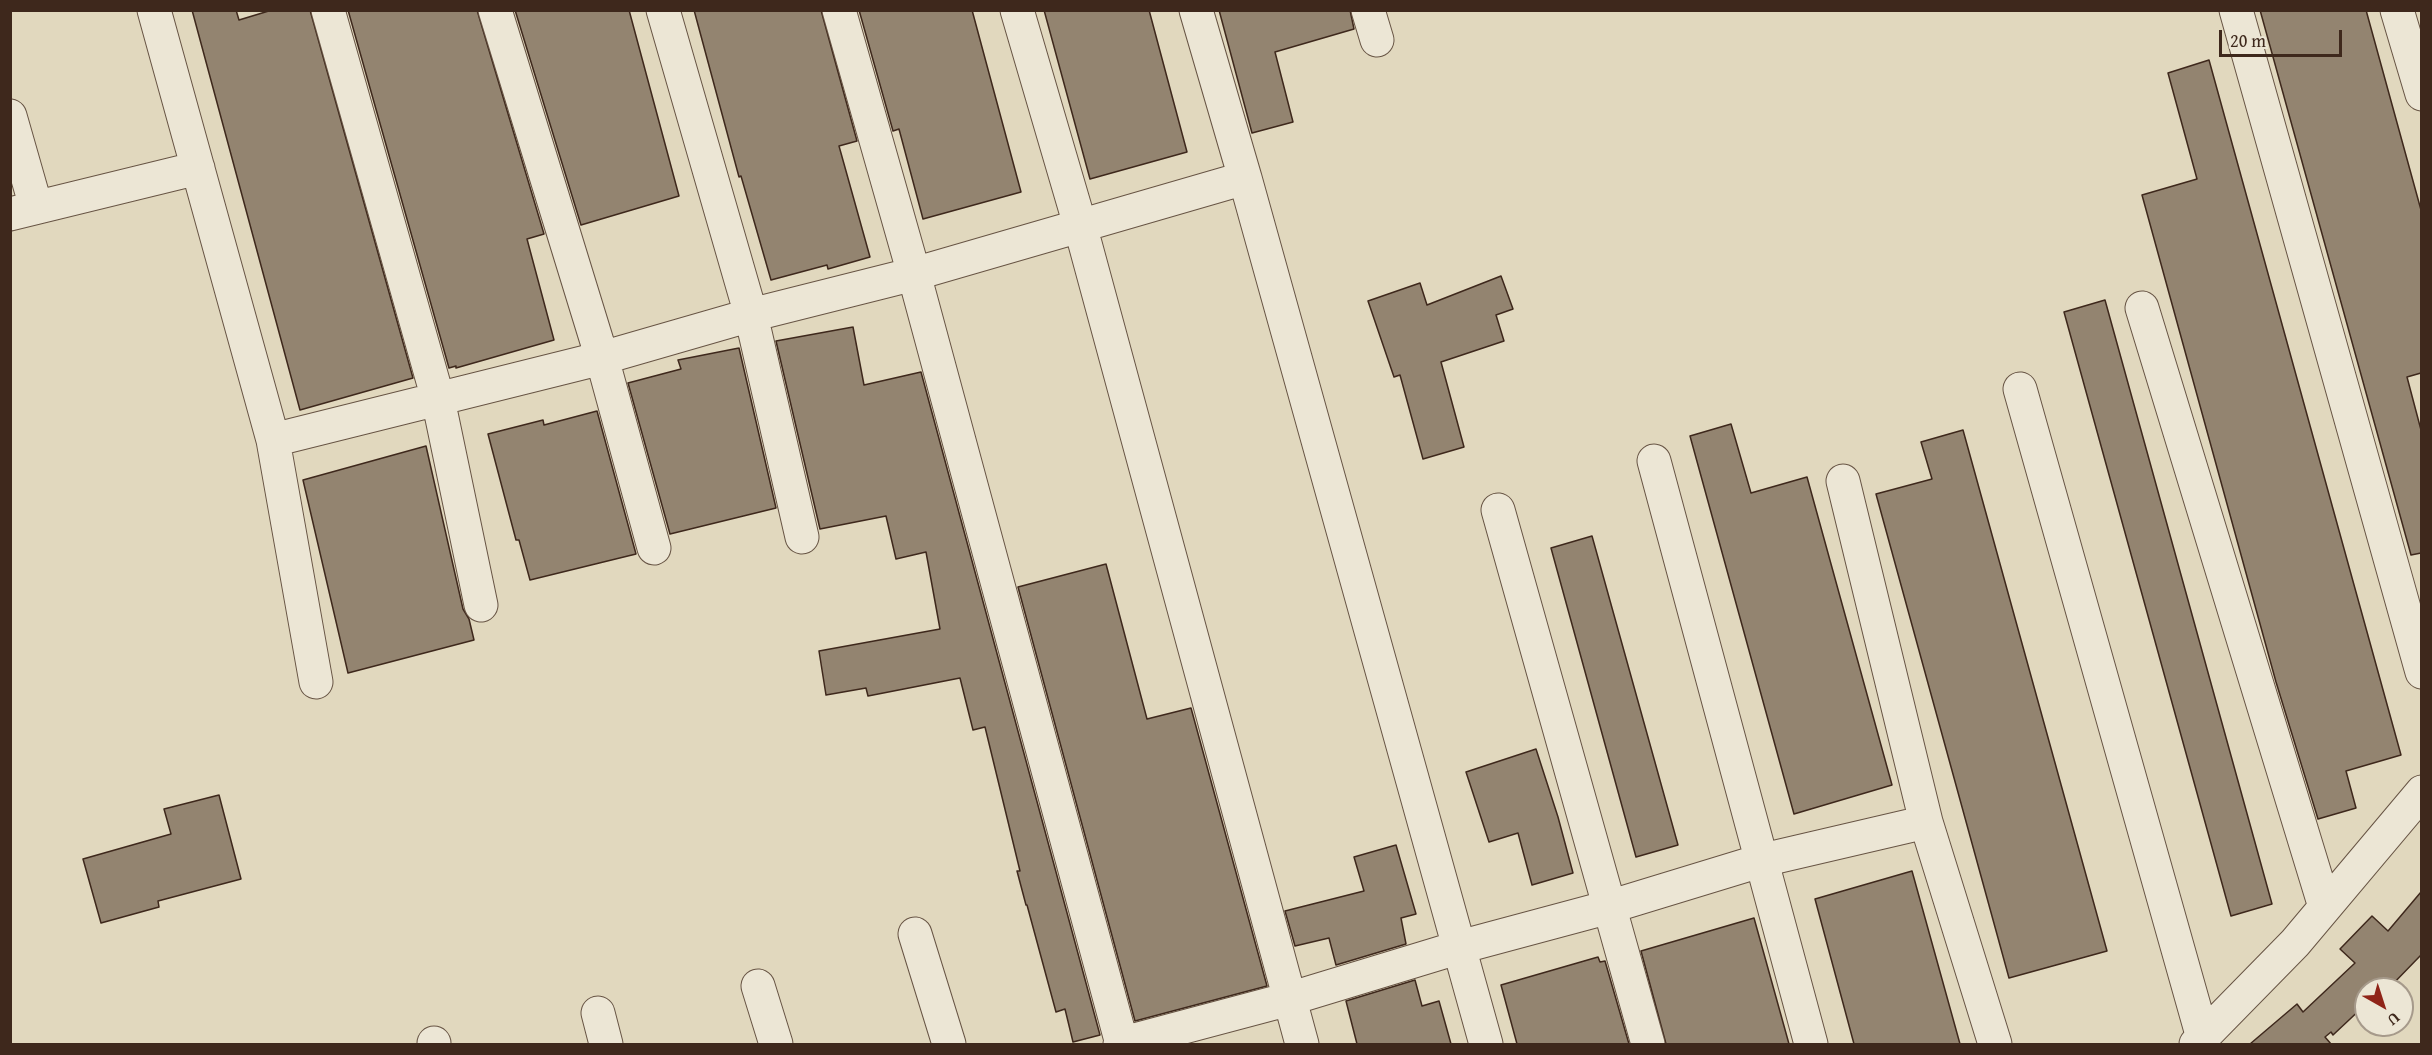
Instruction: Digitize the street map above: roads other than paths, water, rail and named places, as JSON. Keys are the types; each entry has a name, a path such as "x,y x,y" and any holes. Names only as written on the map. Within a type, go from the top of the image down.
{"street":[{"path":"154,10 273,440 316,682"},
{"path":"328,10 438,399 481,605"},
{"path":"495,10 602,358 654,548"},
{"path":"663,10 751,315 802,537"},
{"path":"839,10 914,274 1121,1044 1289,999 1763,860 1926,822"},
{"path":"1017,10 1080,225 1302,1044"},
{"path":"1196,10 1245,178 1486,1044"},
{"path":"2236,10 2421,672"},
{"path":"2397,10 2421,94"},
{"path":"10,116 23,211 198,168"},
{"path":"273,440 602,358 751,315 914,274 1245,178"},
{"path":"2142,308 2325,908"},
{"path":"2020,389 2199,1041"},
{"path":"1654,461 1812,1044"},
{"path":"1843,481 1926,822 1995,1044"},
{"path":"1498,510 1648,1044"},
{"path":"2199,1041 2295,943 2421,792"},
{"path":"915,934 949,1044"},
{"path":"758,986 776,1044"},
{"path":"598,1013 606,1044"}]}
